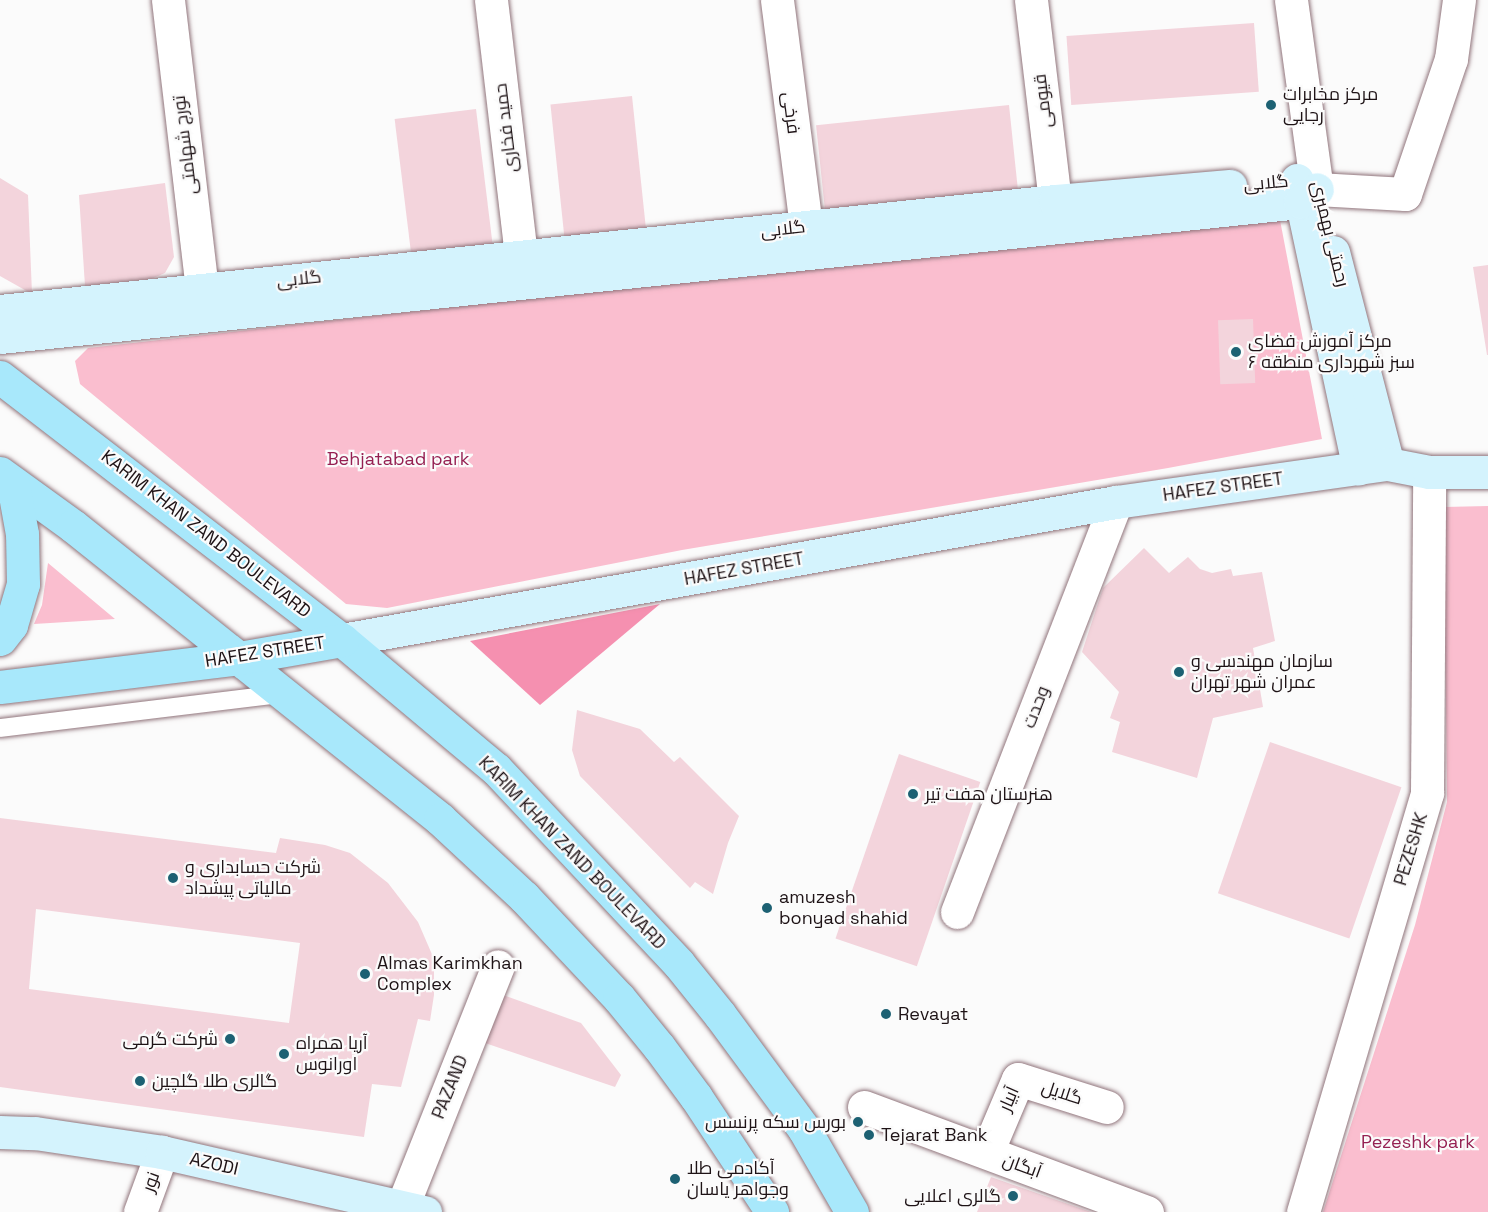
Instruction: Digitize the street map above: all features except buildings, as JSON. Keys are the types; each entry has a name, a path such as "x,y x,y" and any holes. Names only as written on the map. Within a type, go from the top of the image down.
{"main road":[{"name":"KARIM KHAN ZAND BOULEVARD","path":"0,377 342,640 496,769 679,964 720,1015 804,1128 852,1212"},
{"path":"0,639 11,625 23,584 22,534 6,478"},
{"path":"6,478 73,526 440,819 524,897 577,951 665,1055 696,1097 772,1212"},
{"name":"HAFEZ STREET","path":"0,687 239,658 342,640"}],"street":[{"name":"تورج شهامتی","path":"168,0 204,301"},
{"name":"حمید فخاری","path":"491,0 523,269"},
{"name":"فرخی","path":"777,0 807,239"},
{"name":"قیومی","path":"1031,0 1056,214"},
{"name":"رحمتی بهمبری","path":"1291,0 1305,190 1373,466"},
{"path":"1305,190 1405,194 1452,59 1458,0"},
{"name":"گلابی","path":"0,311 204,301 1305,190"},
{"name":"گلابی","path":"0,337 204,301"},
{"name":"HAFEZ STREET","path":"342,640 1116,502 1373,466 1429,472 1488,472"},
{"name":"PEZESHK","path":"1303,1212 1427,793 1429,472"},
{"name":"وحدت","path":"957,912 1116,502"},
{"name":"PAZAND","path":"414,1210 498,966"},
{"name":"گلایل","path":"1018,1078 1107,1107"},
{"name":"آبیار","path":"987,1152 1018,1078"},
{"name":"آبگان","path":"864,1107 1147,1212"},
{"name":"AZODI","path":"0,1131 35,1133 162,1152 355,1204 414,1210"},
{"name":"نور","path":"140,1212 162,1152"}],"lane":[{"path":"0,728 283,694"}],"green space":[{"name":"Behjatabad park","path":"1280,220 1322,439 1168,468 682,550 387,608 346,604 80,384 75,361 88,348 1068,238"},
{"name":"Pezeshk park","path":"1488,506 1488,1212 1323,1212 1415,925 1447,802 1444,507"},
{"path":"48,563 115,619 34,624 42,605"}],"shaded area":[{"path":"660,604 540,705 470,641"}],"place":[{"name":"مرکز مخابرات رجایی","path":"1271,105"},
{"name":"مرکز آموزش فضای سبز شهرداری منطقه ۶","path":"1236,352"},
{"name":"سازمان مهندسی و عمران شهر تهران","path":"1179,672"},
{"name":"هنرستان هفت تیر","path":"913,794"},
{"name":"شرکت حسابداری و مالیاتی پیشداد","path":"173,878"},
{"name":"amuzesh bonyad shahid","path":"767,908"},
{"name":"Almas Karimkhan Complex","path":"365,974"},
{"name":"Revayat","path":"886,1014"},
{"name":"شرکت گرمی","path":"230,1039"},
{"name":"آریا همراه اورانوس","path":"284,1054"},
{"name":"گالری طلا گلچین","path":"140,1081"},
{"name":"بورس سکه پرنسس","path":"858,1122"},
{"name":"Tejarat Bank","path":"869,1135"},
{"name":"آکادمی طلا وجواهر یاسان","path":"675,1179"},
{"name":"گالری اعلایی","path":"1013,1196"}]}
